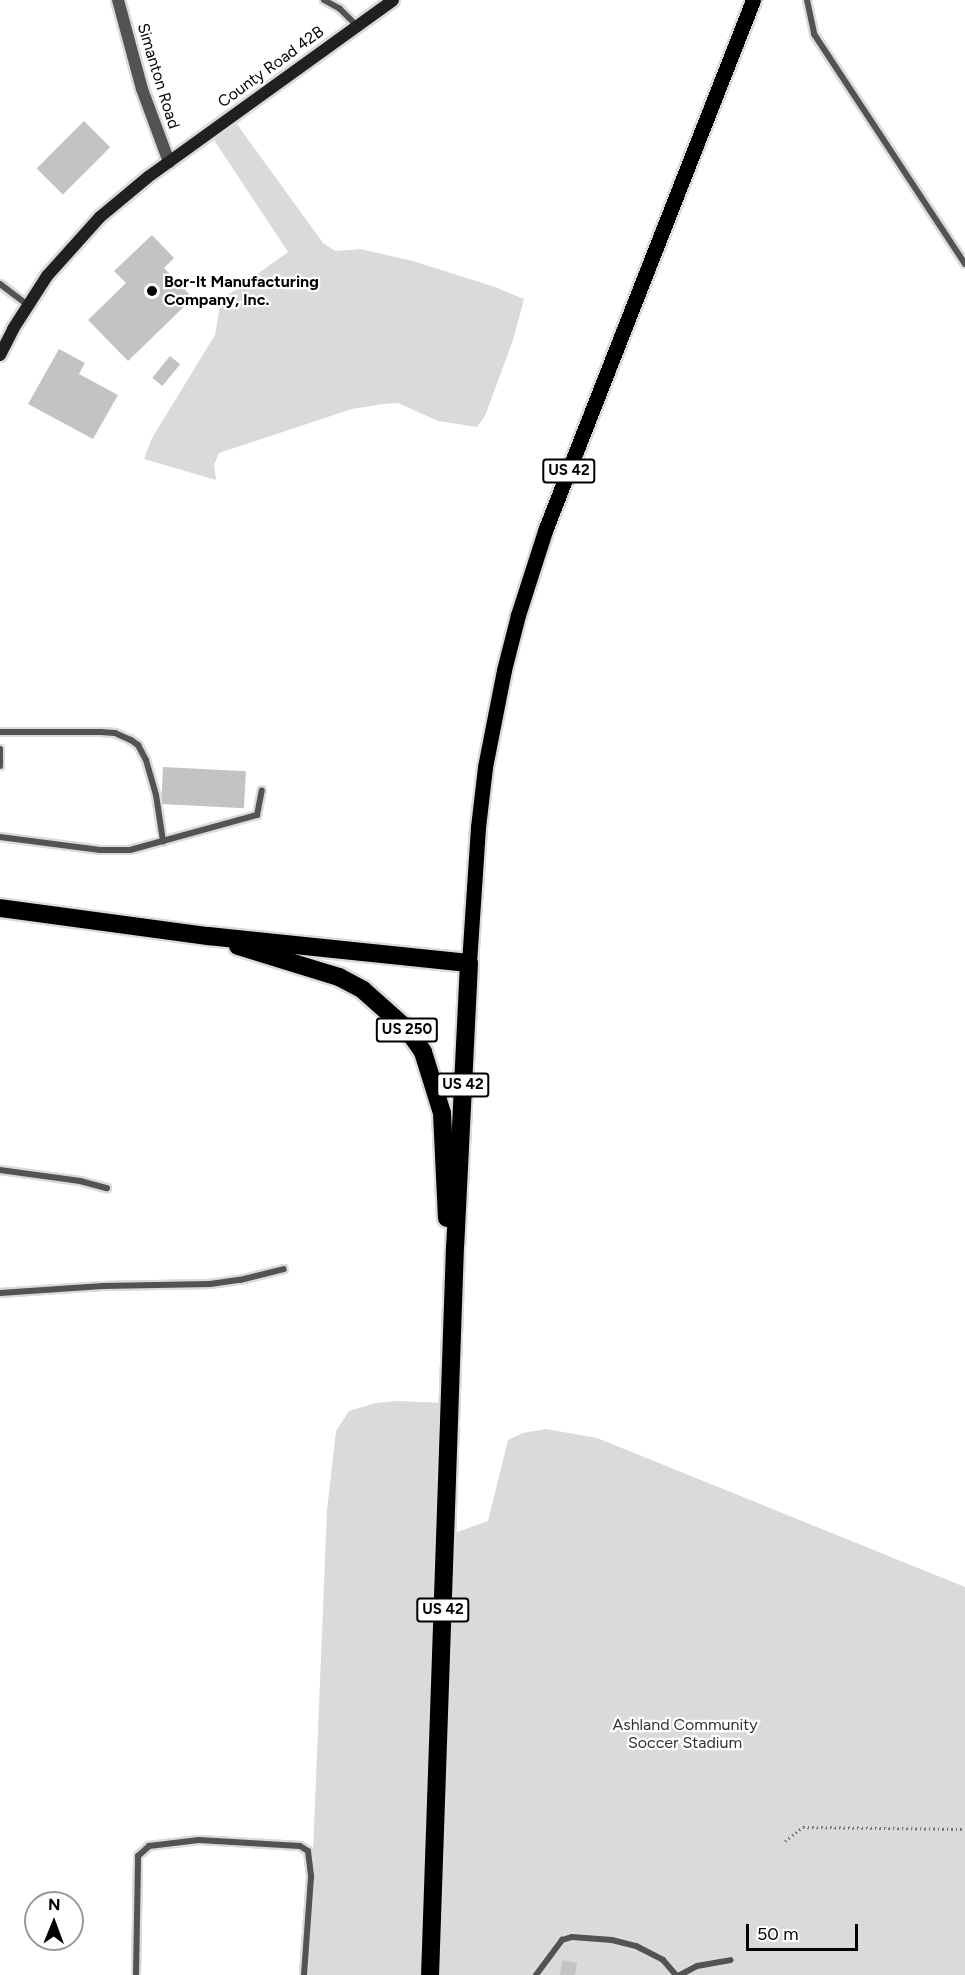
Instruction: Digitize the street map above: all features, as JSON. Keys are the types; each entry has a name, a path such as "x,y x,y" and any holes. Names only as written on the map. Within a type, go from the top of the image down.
{"highway":[{"name":"US 250","path":"0,908 208,936 469,963"},
{"name":"US 250","path":"208,936 339,976 363,990 407,1029 423,1053 435,1084 441,1113 446,1214 455,1246"},
{"name":"US 42","path":"430,1975 455,1246 469,963"}],"main road":[{"name":"County Road 42B","path":"0,355 47,276 86,232 129,192 393,0"},
{"name":"US 42","path":"469,963 478,828 485,767 504,670 518,615 546,528 753,0"}],"street":[{"name":"Simanton Road","path":"118,0 142,89 169,162"}],"lane":[{"path":"324,0 340,9 357,26"},
{"path":"807,0 814,34 965,264"},
{"path":"0,284 28,305"},
{"path":"0,732 101,732 115,733 131,740 146,760 156,795 163,841"},
{"path":"0,749 0,766"},
{"path":"0,837 115,851 163,841 257,815 262,790"},
{"path":"0,1170 81,1181 107,1188"},
{"path":"0,1293 92,1287 210,1284 240,1281 285,1269"},
{"path":"136,1975 138,1856 149,1846 199,1840 300,1846 308,1851 310,1877 304,1975"},
{"path":"536,1975 562,1940 572,1937 612,1940 636,1946 663,1960 678,1975 697,1966 730,1960"}],"path":[{"path":"785,1841 803,1827 965,1829"}],"green space":[{"path":"234,120 323,243 335,251 360,249 413,261 495,287 524,299 513,340 485,416 477,427 438,421 398,403 383,404 352,409 219,453 214,465 216,480 144,459 152,438 215,335 221,300 288,252 212,137"},
{"path":"397,1401 446,1403 427,1975 308,1975 327,1510 336,1431 349,1411 376,1403"},
{"name":"Ashland Community Soccer Stadium","path":"546,1429 597,1438 965,1587 965,1975 435,1975 449,1535 488,1521 508,1440 523,1433"}],"building":[{"path":"84,121 110,147 63,195 37,168"},
{"name":"Bor-It Manufacturing Company, Inc.","path":"152,235 174,258 164,268 193,298 128,361 88,320 126,283 114,271"},
{"path":"59,349 85,363 79,374 118,395 93,439 28,404"},
{"path":"170,356 180,364 162,386 152,378"},
{"path":"163,767 246,771 244,808 161,804"},
{"path":"562,1960 577,1963 575,1975 560,1975"}],"place":[{"name":"Bor-It Manufacturing Company, Inc.","path":"152,291"}]}
